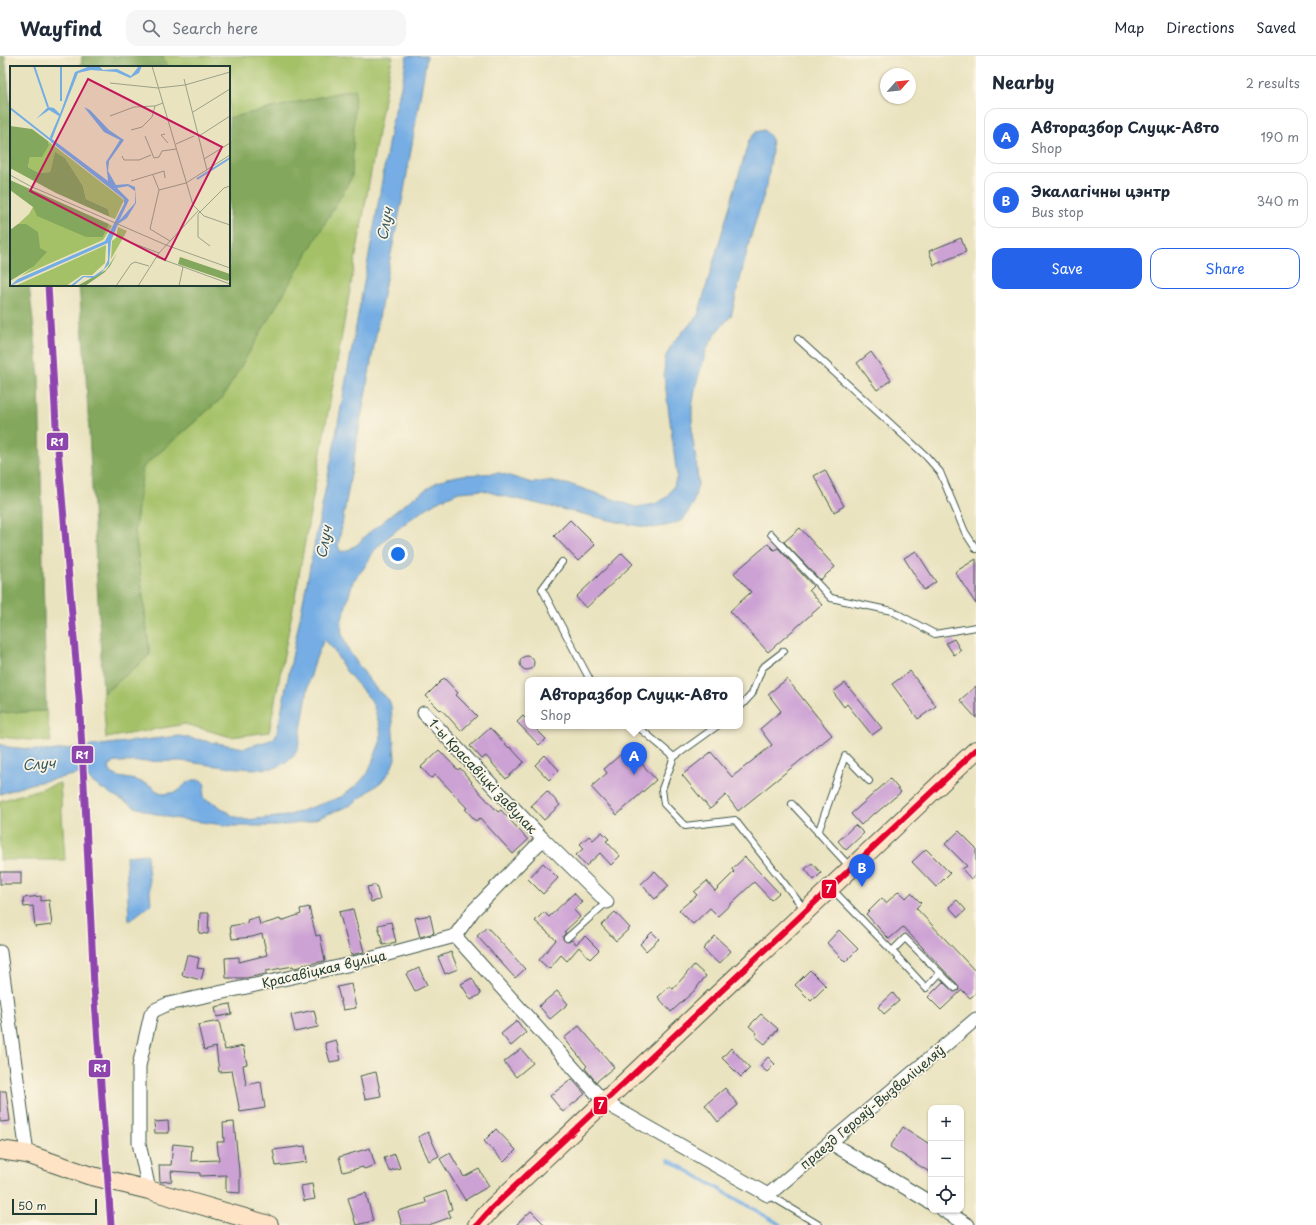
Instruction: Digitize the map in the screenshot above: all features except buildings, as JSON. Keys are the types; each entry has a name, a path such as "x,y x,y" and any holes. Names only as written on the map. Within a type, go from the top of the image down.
{"main road":[{"path":"477,1225 492,1208 976,750"},
{"path":"0,1150 27,1154 88,1175 149,1190 269,1225"}],"street":[{"name":"1-ы Красавіцкі завулак","path":"424,712 543,839 607,902"},
{"name":"1-ы Красавіцкі завулак","path":"455,936 473,911 543,839"},
{"path":"455,936 604,1102 768,1195"},
{"name":"Красавіцкая вуліца","path":"149,1190 139,1143 139,1066 151,1014 155,1010 168,1004 347,965 455,936"},
{"path":"0,952 27,1154"},
{"name":"праезд Герояў-Вызваліцеляў","path":"768,1195 975,1020"},
{"path":"831,1142 928,1201"},
{"path":"948,1213 968,1225"}],"lane":[{"path":"798,339 926,456 940,472 965,532 976,549"},
{"path":"771,534 831,598 892,611 935,634 976,627"},
{"path":"562,562 542,589 588,677"},
{"path":"743,704 752,694 762,668 784,651"},
{"path":"641,729 674,757"},
{"path":"713,729 674,757 662,789 664,804 685,826 735,820 806,911"},
{"path":"818,833 845,756 869,781"},
{"path":"792,804 852,868"},
{"path":"831,888 926,988 940,973"},
{"path":"567,938 607,902"},
{"path":"892,951 905,938 955,988"},
{"path":"768,1195 819,1225"}],"green space":[{"path":"0,56 5,56 10,101 10,286 29,286 39,376 46,711 0,713"},
{"path":"82,56 162,56 167,66 81,66"},
{"path":"162,56 393,56 389,71 294,603 269,732 231,737 185,724 106,738 103,694 150,655 135,531 143,467 223,397 355,89 230,118 230,66 167,66"},
{"path":"355,89 352,177 223,397 143,467 135,531 150,655 103,694 86,376 79,286 230,286 230,118"},
{"path":"46,711 51,742 0,737 0,713"},
{"path":"60,783 65,860 0,860 0,801"}],"water":[{"name":"Случ","path":"407,56 427,56 404,191 387,273 338,546 341,552 358,544 366,535 410,500 437,482 447,478 463,475 500,473 532,483 547,481 572,485 636,507 655,504 666,498 674,486 677,476 664,374 665,358 672,344 698,315 749,140 756,132 764,130 771,137 772,151 767,185 750,239 731,316 718,330 707,348 696,385 692,407 692,435 698,484 693,504 683,520 670,525 653,528 627,524 503,496 483,490 459,492 436,502 409,520 388,537 374,551 364,568 353,581 341,623 342,634 348,649 377,690 389,700 391,706 395,759 390,771 381,782 351,805 308,822 277,826 231,826 172,818 135,807 100,788 83,773 30,784 0,794 0,744 8,747 48,751 179,736 244,748 268,741 274,738 277,733 333,451 391,127","holes":["324,639 333,649 346,671 371,700 380,727 381,740 368,773 356,786 341,797 287,816 246,820 233,816 214,803 206,800 203,797 205,784 201,780 188,782 177,792 164,794 151,786 136,780 119,777 111,773 109,767 111,764 116,762 181,761 225,767 257,769 275,768 286,762 294,756 298,748 309,682 316,658"]},
{"path":"147,854 151,904 129,921 126,856"}],"waterway":[{"path":"669,1160 781,1225"}],"transit line":[{"name":"R1","path":"48,286 56,425 79,697 94,986 111,1225"},
{"name":"7","path":"477,1225 492,1208 976,750"}],"place":[{"name":"Авторазбор Слуцк-Авто","path":"634,775"},
{"name":"Экалагічны цэнтр","path":"862,887"}]}
